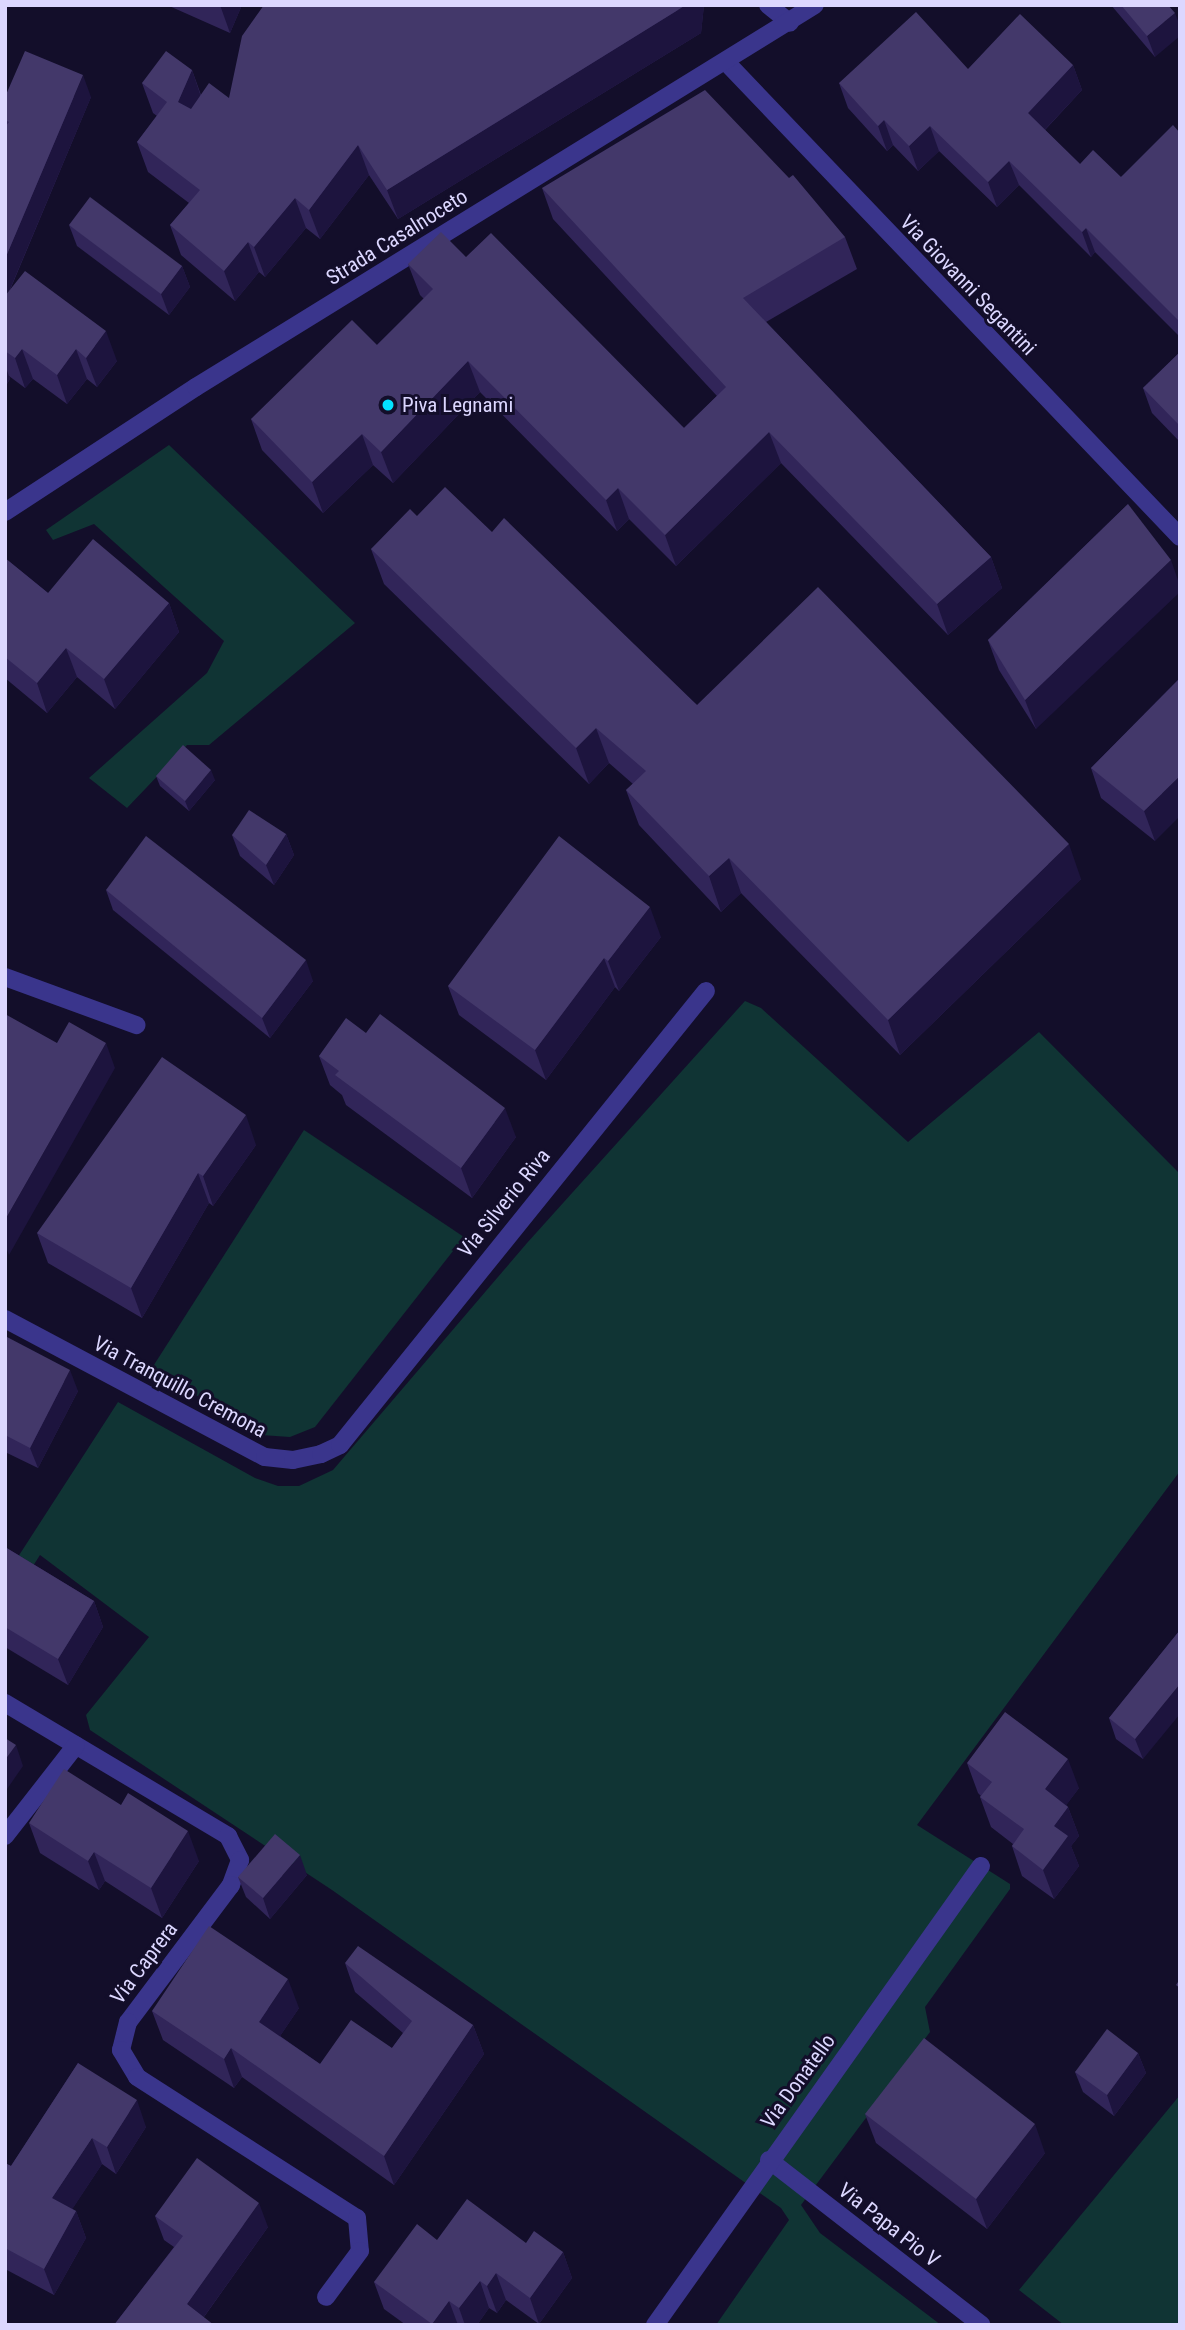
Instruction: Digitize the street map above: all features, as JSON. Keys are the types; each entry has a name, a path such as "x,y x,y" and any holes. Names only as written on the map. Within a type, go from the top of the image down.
{"street":[{"path":"768,5 790,23"},
{"name":"Strada Casalnoceto","path":"5,512 196,387 790,23 815,5"},
{"name":"Via Giovanni Segantini","path":"726,62 1180,537"},
{"path":"5,977 136,1025"},
{"name":"Via Silverio Riva","path":"340,1445 706,991"},
{"name":"Via Tranquillo Cremona","path":"5,1319 265,1457 293,1460 340,1445"},
{"name":"Via Caprera","path":"5,1703 228,1836 240,1860 230,1885 128,2022 121,2050 137,2077 357,2218 360,2251 326,2297"},
{"path":"5,1836 76,1745"},
{"name":"Via Donatello","path":"655,2325 981,1866"},
{"name":"Via Papa Pio V","path":"769,2161 982,2325"}],"green space":[{"path":"169,445 355,623 209,745 187,745 127,808 89,778 207,673 224,641 94,524 53,540 46,530"},
{"path":"745,1001 761,1008 908,1142 1039,1032 1180,1174 1180,1471 917,1825 1010,1884 1010,1889 925,2007 930,2032 801,2205 820,2233 941,2325 716,2325 789,2220 781,2208 332,1890 90,1730 86,1715 149,1637 40,1555 5,1610 5,1577 118,1402 255,1478 278,1486 299,1486 333,1470 527,1243"},
{"path":"304,1130 464,1237 315,1427 290,1437 261,1435 152,1368"},
{"path":"1180,2095 1180,2325 1064,2325 1019,2290"}],"building":[{"path":"264,5 686,5 387,190 358,145 309,210 295,198 254,247 248,242 224,271 170,225 200,190 137,142 167,102 142,83 166,51 192,70 178,102 191,109 209,83 229,98 242,36"},
{"path":"1121,5 1168,5 1175,13 1147,36"},
{"path":"916,12 968,69 1020,14 1073,65 1028,113 1080,164 1093,150 1121,177 1173,125 1180,133 1180,322 1086,228 1082,232 1009,161 988,182 930,126 909,146 884,120 878,126 839,83"},
{"path":"25,51 83,75 5,259 5,127 9,122 5,120 5,97"},
{"path":"705,90 789,178 793,175 845,237 743,298 991,557 937,604 769,432 665,535 618,488 606,500 468,361 381,452 362,434 312,482 251,419 352,320 377,345 433,289 408,264 441,232 466,257 491,233 684,428 726,387 542,188"},
{"path":"90,197 182,266 161,294 69,225"},
{"path":"25,271 106,331 86,358 76,349 57,375 22,349 15,358 5,351 5,296"},
{"path":"1180,352 1180,426 1143,388"},
{"path":"445,487 492,532 504,518 697,705 818,587 1069,844 888,1020 729,858 709,876 626,790 646,771 596,728 576,748 371,549 410,509 417,516"},
{"path":"1128,504 1171,560 1025,700 988,640"},
{"path":"93,539 169,603 104,679 66,648 37,683 5,657 5,558 48,593"},
{"path":"1180,678 1180,776 1144,811 1091,768"},
{"path":"183,745 211,770 185,801 156,776"},
{"path":"249,810 286,834 266,865 232,835"},
{"path":"146,836 306,960 262,1018 106,890"},
{"path":"559,836 650,907 608,961 604,958 535,1050 448,986"},
{"path":"5,1014 57,1043 69,1022 106,1043 5,1220"},
{"path":"380,1014 505,1108 461,1168 335,1075 339,1071 319,1056 346,1018 366,1033"},
{"path":"162,1057 246,1115 203,1176 198,1173 131,1288 37,1233"},
{"path":"7,1337 70,1370 30,1448 5,1435"},
{"path":"5,1547 94,1601 58,1659 5,1627"},
{"path":"1180,1630 1180,1684 1135,1739 1109,1718"},
{"path":"1005,1712 1068,1759 1045,1789 1068,1807 1054,1826 1068,1836 1043,1870 1012,1846 1024,1829 980,1797 992,1782 967,1763"},
{"path":"5,1738 16,1745 5,1760"},
{"path":"64,1769 121,1805 128,1793 188,1831 151,1888 94,1852 88,1861 29,1823"},
{"path":"275,1834 300,1855 263,1898 238,1877"},
{"path":"209,1926 288,1979 259,2022 320,2064 351,2020 392,2048 412,2021 345,1963 358,1946 473,2025 384,2156 231,2048 224,2059 152,2011"},
{"path":"1107,2029 1138,2053 1107,2095 1075,2072"},
{"path":"924,2038 1035,2124 976,2199 865,2114"},
{"path":"78,2063 137,2100 107,2147 92,2138 52,2198 76,2211 44,2269 5,2248 5,2163 11,2166"},
{"path":"197,2158 259,2203 187,2304 214,2325 114,2325 183,2236 155,2216"},
{"path":"467,2199 526,2243 534,2231 563,2252 530,2298 496,2273 487,2286 480,2281 459,2308 449,2301 432,2324 374,2282 417,2224 437,2240"}],"place":[{"name":"Piva Legnami","path":"388,405"}]}
